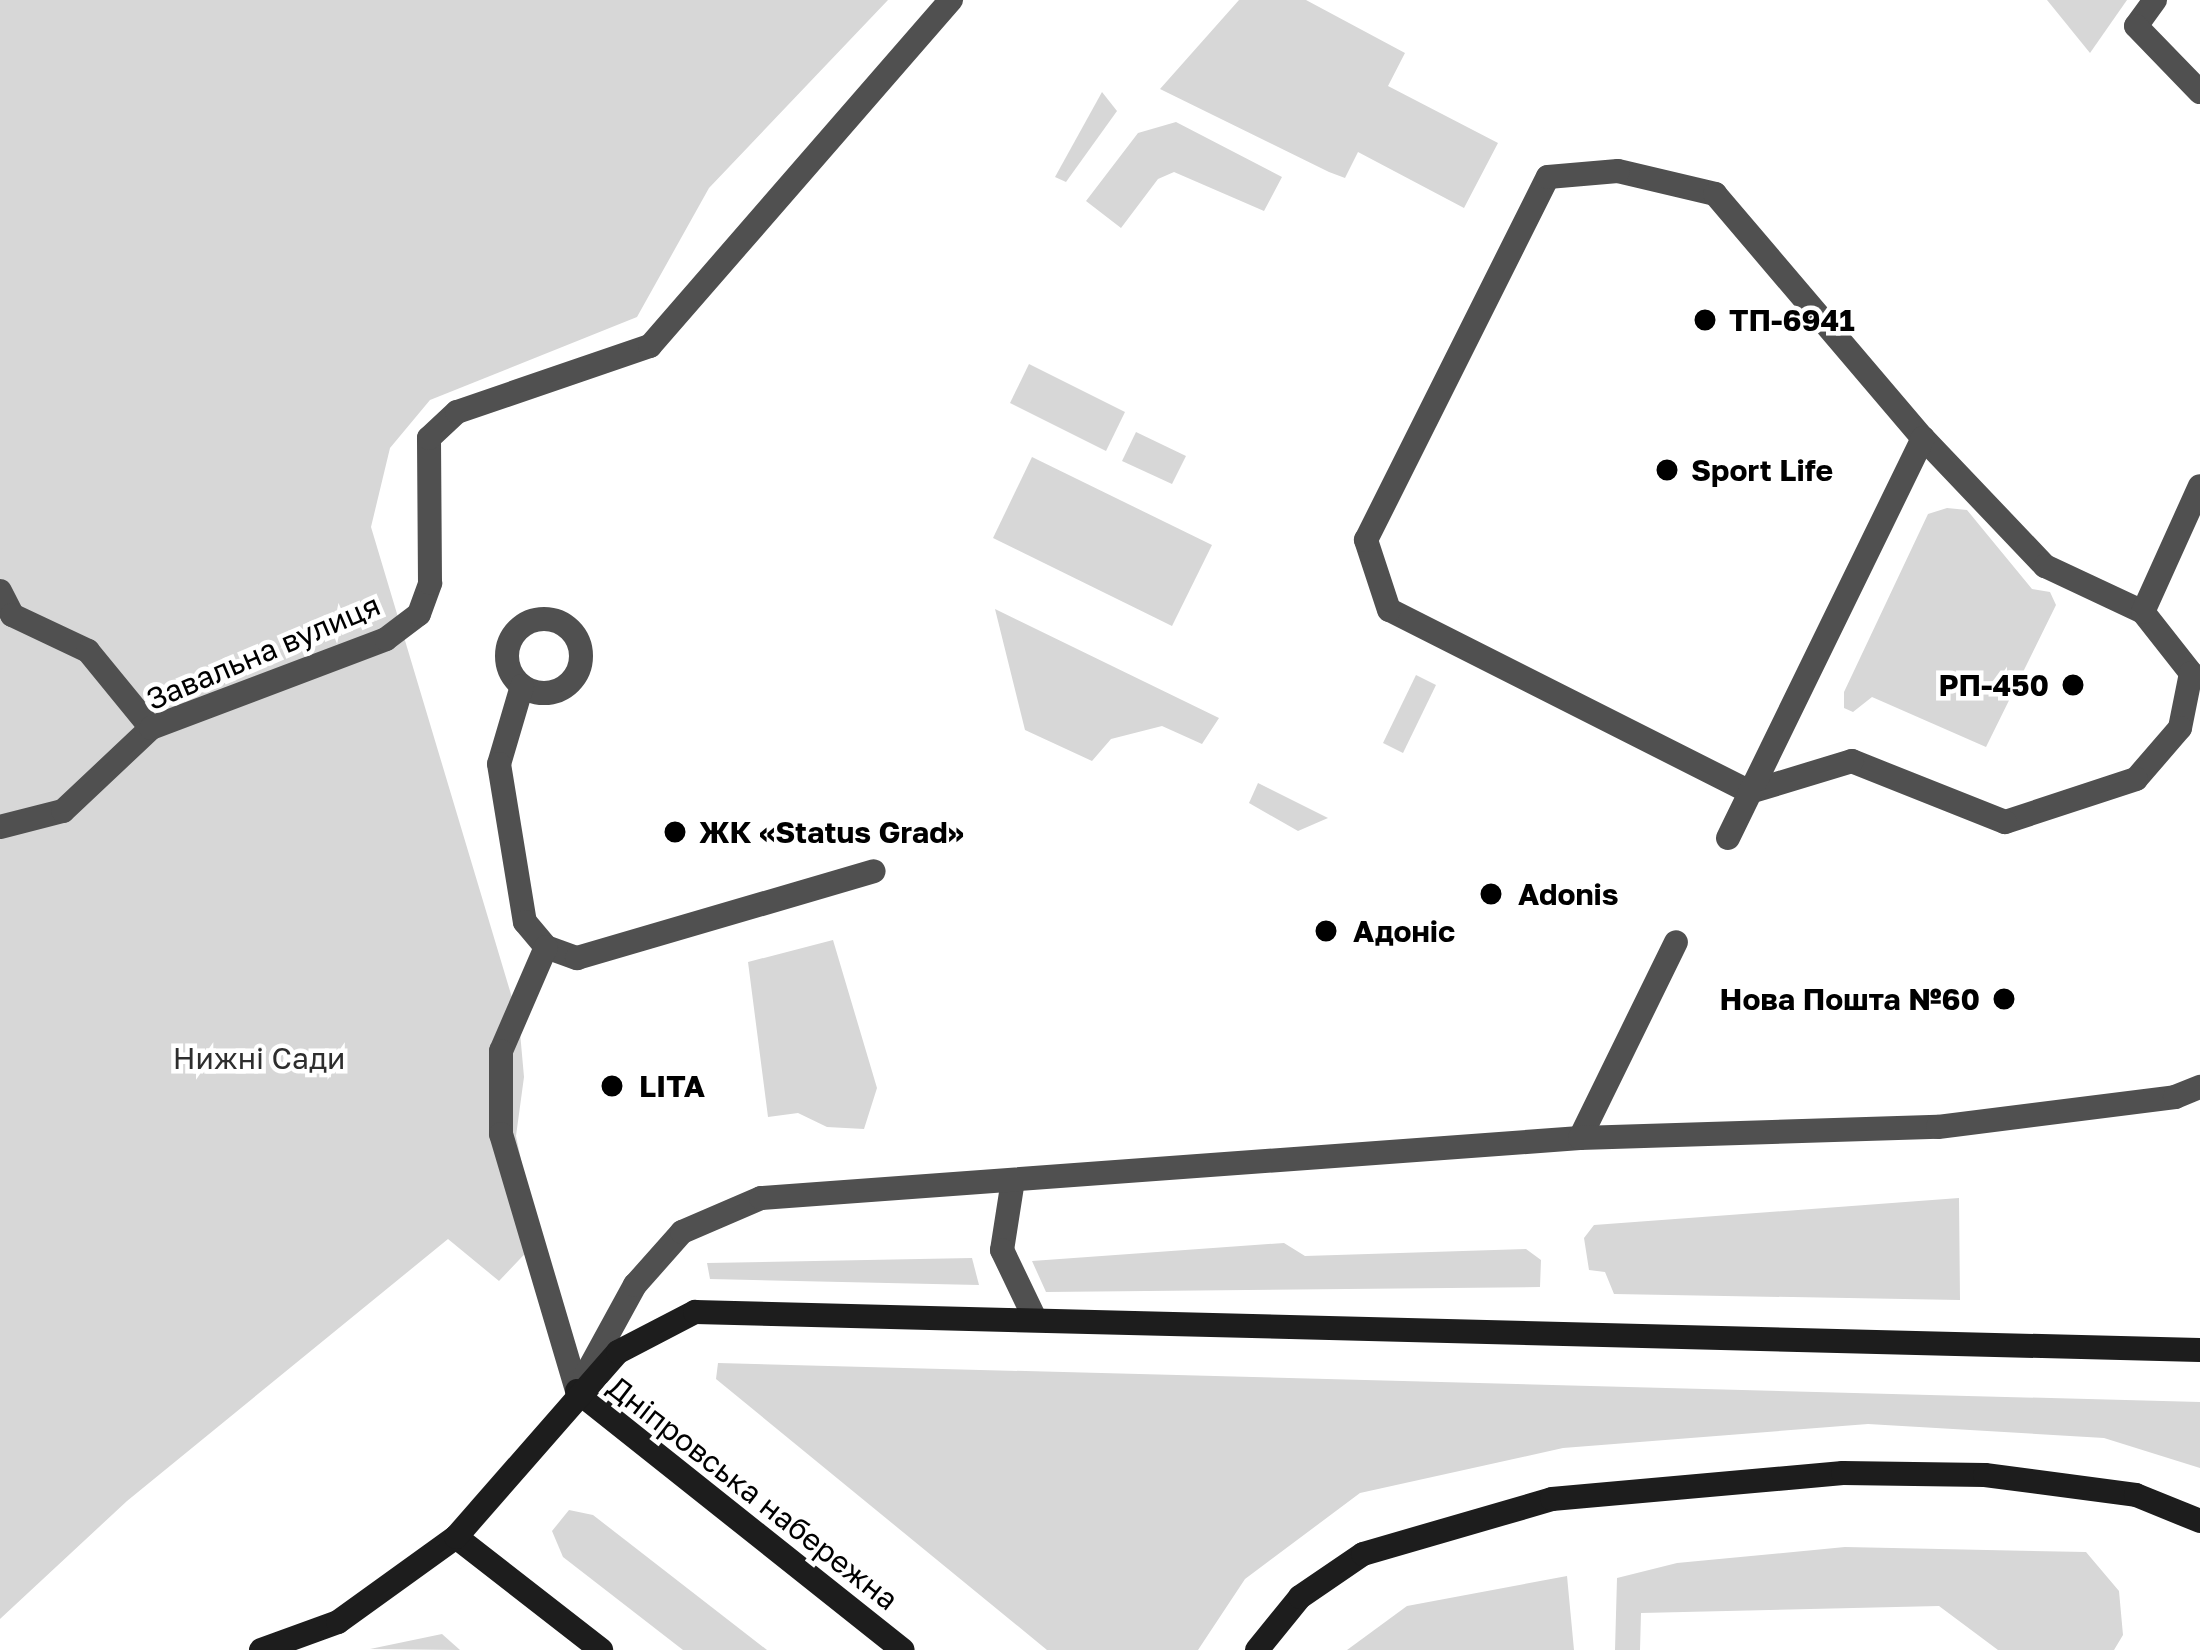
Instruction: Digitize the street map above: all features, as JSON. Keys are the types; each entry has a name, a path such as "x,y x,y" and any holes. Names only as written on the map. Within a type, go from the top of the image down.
{"street":[{"name":"Завальна вулиця","path":"0,827 64,811 151,728 386,639 419,614 430,583 429,438 457,412 650,346 669,330 708,271 951,0"},
{"path":"2155,0 2136,26 2200,92"},
{"path":"1618,171 1715,194 1923,438 2045,566 2143,612 2191,673 2180,728 2136,779 2005,822 1852,761 1750,792 1389,610 1366,540 1548,177 1618,171"},
{"path":"1728,838 1923,438"},
{"path":"2143,612 2200,486"},
{"path":"0,591 12,615 88,651 151,728"},
{"path":"522,686 499,764 526,922 546,947 577,958 874,871"},
{"path":"1580,1138 1676,942"},
{"path":"546,947 501,1051 501,1134 577,1391"},
{"path":"577,1391 634,1285 682,1232 761,1198 1580,1138 1938,1127 2175,1097 2200,1087"},
{"path":"1013,1180 1002,1250 1035,1319"},
{"path":"577,1391 618,1352 695,1312 2200,1350"},
{"name":"Дніпровська набережна","path":"261,1650 338,1622 456,1537 577,1391 903,1650"},
{"path":"1258,1650 1300,1597 1363,1554 1552,1499 1843,1473 1984,1475 2136,1495 2200,1522"},
{"path":"456,1537 601,1650"}],"green space":[{"name":"Нижні Сади","path":"0,0 888,0 709,188 637,317 430,400 390,448 371,527 519,1021 524,1077 516,1136 538,1240 499,1281 448,1239 127,1501 0,1619"},
{"path":"1239,0 1306,0 1405,53 1388,86 1498,143 1464,208 1358,152 1345,178 1329,172 1160,89"},
{"path":"2047,0 2127,0 2090,53"},
{"path":"1102,92 1117,111 1066,182 1055,177"},
{"path":"1176,122 1282,177 1264,211 1174,172 1158,179 1121,228 1086,201 1138,133"},
{"path":"1029,364 1125,412 1106,451 1010,403"},
{"path":"1136,432 1186,456 1172,484 1122,461"},
{"path":"1032,457 1212,545 1172,626 993,538"},
{"path":"1947,508 1967,510 2032,589 2050,592 2056,605 1986,747 1872,697 1853,712 1844,708 1844,692 1928,514"},
{"path":"995,609 1219,718 1202,744 1162,726 1111,739 1092,761 1025,730"},
{"path":"1416,675 1436,685 1403,753 1383,743"},
{"path":"1258,783 1328,818 1298,831 1249,803"},
{"path":"833,940 877,1088 864,1129 827,1127 798,1113 768,1117 748,962"},
{"path":"1959,1198 1960,1300 1614,1294 1605,1272 1589,1270 1584,1238 1594,1225"},
{"path":"1284,1243 1305,1256 1526,1249 1541,1260 1540,1287 1046,1292 1032,1261"},
{"path":"972,1258 979,1285 710,1279 707,1263"},
{"path":"718,1363 2200,1402 2200,1468 2104,1438 1868,1424 1563,1448 1360,1493 1245,1579 1198,1650 1047,1650 716,1379"},
{"path":"569,1510 593,1515 767,1650 683,1650 563,1557 552,1531"},
{"path":"1845,1547 2086,1552 2119,1591 2123,1635 2114,1650 1998,1650 1939,1606 1641,1613 1640,1650 1615,1650 1617,1578 1677,1563"},
{"path":"1567,1576 1574,1650 1347,1650 1407,1606"},
{"path":"442,1634 460,1650 370,1649"}],"place":[{"name":"ТП-6941","path":"1705,320"},
{"name":"Sport Life","path":"1667,470"},
{"name":"РП-450","path":"2073,685"},
{"name":"ЖК «Status Grad»","path":"675,832"},
{"name":"Adonis","path":"1491,894"},
{"name":"Адоніс","path":"1326,931"},
{"name":"Нова Пошта №60","path":"2004,999"},
{"name":"LITA","path":"612,1086"}]}
